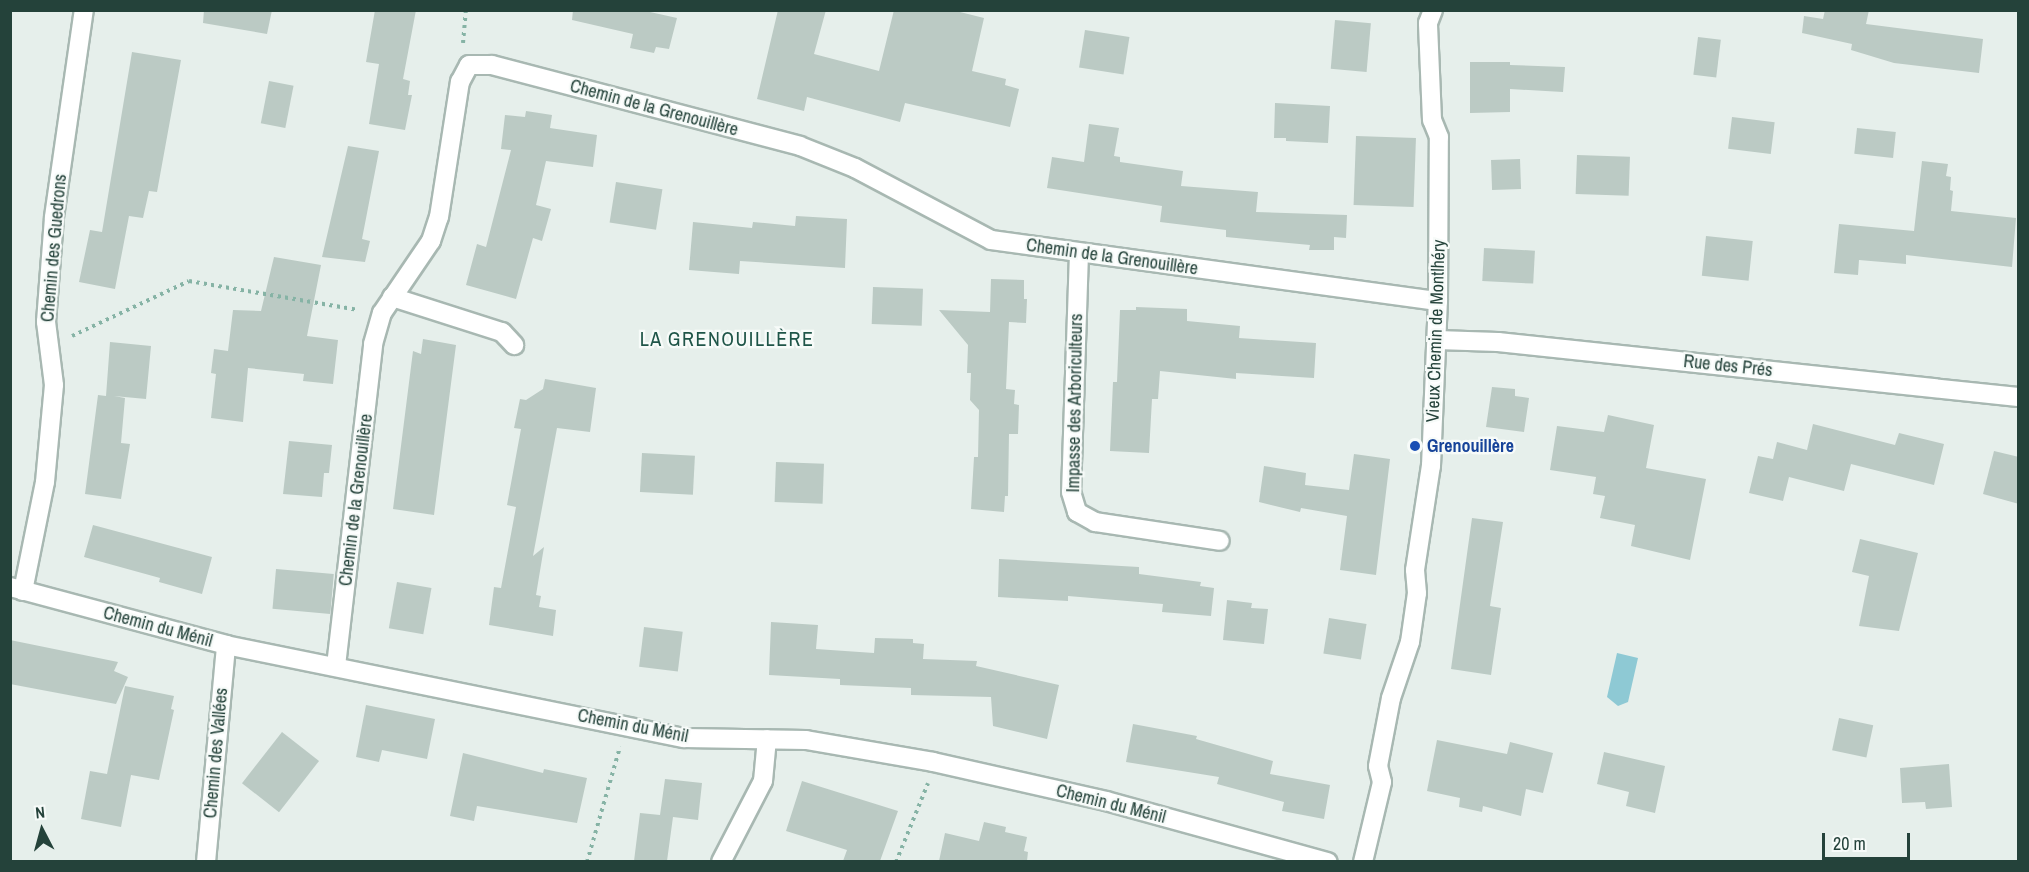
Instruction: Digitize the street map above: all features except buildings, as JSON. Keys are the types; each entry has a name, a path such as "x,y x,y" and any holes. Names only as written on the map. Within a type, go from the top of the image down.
{"street":[{"name":"Chemin des Guedrons","path":"17,589 45,482 54,385 46,322 54,217 84,10"},
{"name":"Vieux Chemin de Montlhéry","path":"1364,861 1382,782 1378,766 1391,698 1410,642 1417,593 1415,570 1431,466 1438,301 1439,138 1432,120 1428,23 1433,10"},
{"name":"Chemin de la Grenouillère","path":"336,666 373,344 382,314 431,242 439,217 460,82 469,65 492,65 800,146 855,168 991,240 1438,301"},
{"name":"Impasse des Arboriculteurs","path":"1079,253 1071,492 1077,512 1095,522 1220,541"},
{"path":"392,297 502,332 514,345"},
{"name":"Rue des Prés","path":"1437,340 1498,342 2019,397"},
{"name":"Chemin du Ménil","path":"17,589 226,645 684,738 806,740 933,762 1106,801 1328,861"},
{"name":"Chemin des Vallées","path":"206,861 226,645"},
{"path":"722,861 763,782 767,739"}],"path":[{"path":"466,10 462,51 469,65"},
{"path":"49,346 189,281 382,314"},
{"path":"587,861 626,726"},
{"path":"896,861 929,781 933,762"}],"water":[{"path":"1617,653 1638,658 1628,702 1618,706 1607,697"}],"place":[{"name":"Grenouillère","path":"1415,446"}],"district":[{"name":"LA GRENOUILLÈRE","path":"727,338"}]}
